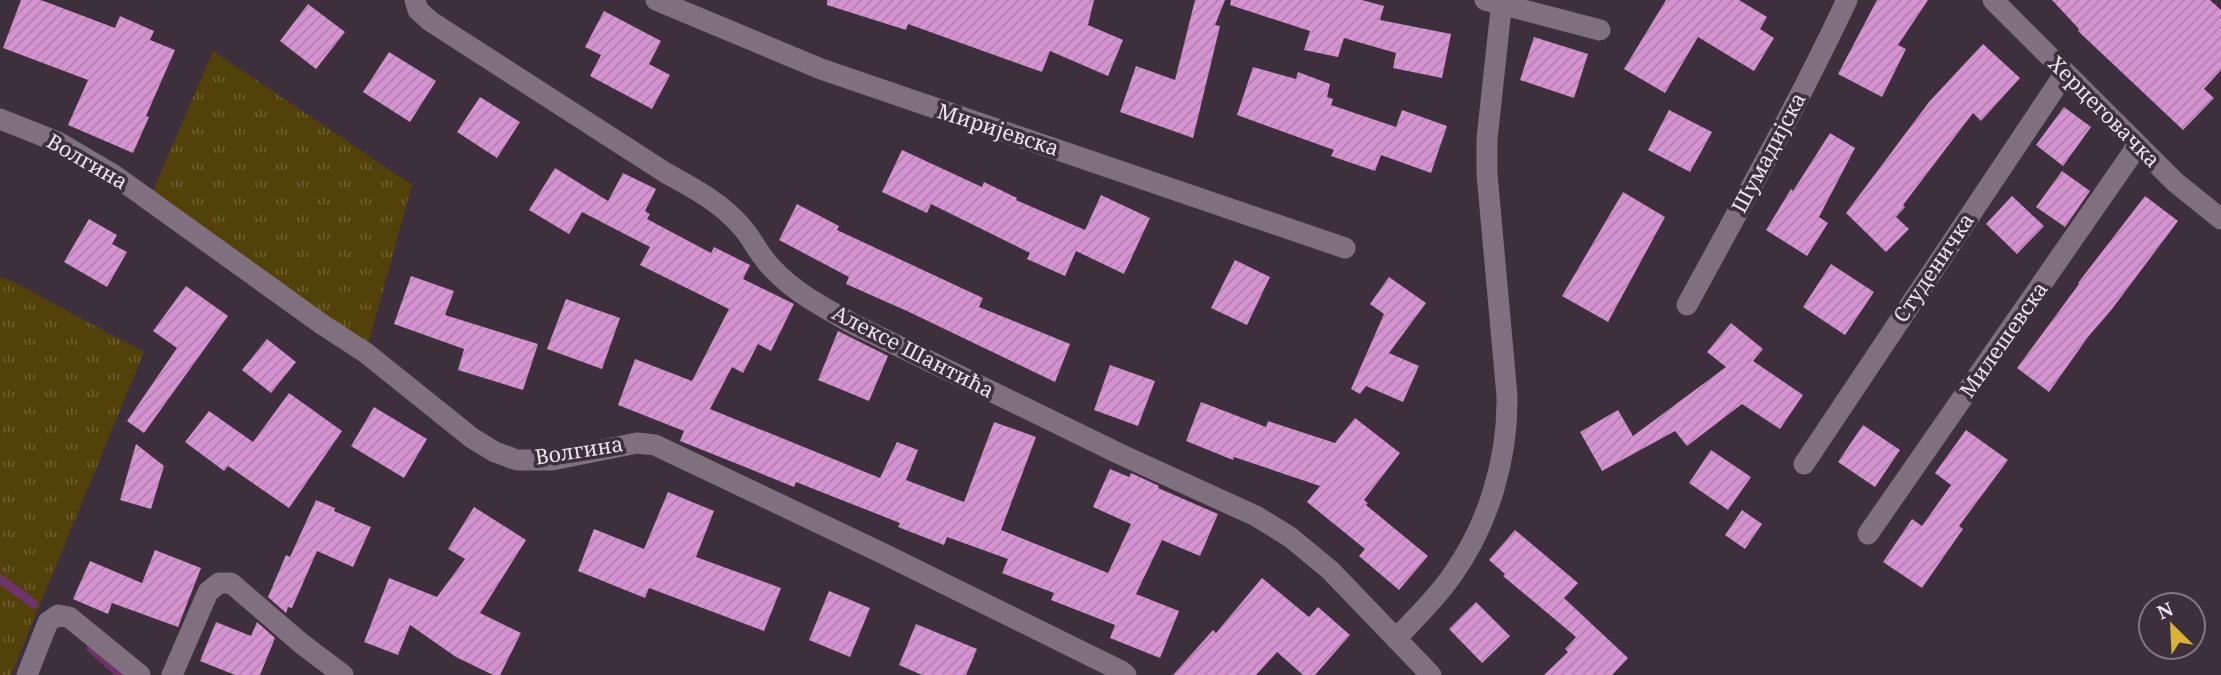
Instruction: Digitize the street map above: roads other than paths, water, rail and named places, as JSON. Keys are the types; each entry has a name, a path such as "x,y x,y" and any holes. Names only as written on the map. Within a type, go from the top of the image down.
{"street":[{"name":"Алексе Шантића","path":"415,0 418,10 430,21 666,173 706,195 743,228 771,268 790,285 819,304 853,324 1110,449 1256,516 1290,537 1321,562 1431,675"},
{"name":"Миријевска","path":"656,0 821,69 1345,248"},
{"name":"Шумадијска","path":"1687,305 1823,52 1847,0"},
{"name":"Херцеговачка","path":"1993,0 2175,183 2221,219"},
{"path":"1396,639 1453,575 1489,502 1505,447 1507,396 1487,174 1496,1 1600,30"},
{"name":"Студеничка","path":"1804,464 2065,73"},
{"name":"Волгина","path":"0,119 58,142 114,175 323,326 366,353 472,438 495,452 517,460 552,460 637,443 655,445 896,560 1125,675"},
{"name":"Милешевска","path":"1868,534 2138,145"},
{"path":"172,675 208,592 219,583 231,583 343,675"},
{"path":"27,675 48,622 58,615 69,617 141,675"}],"waterway":[{"path":"0,579 34,604"},
{"path":"91,648 121,675"}]}
